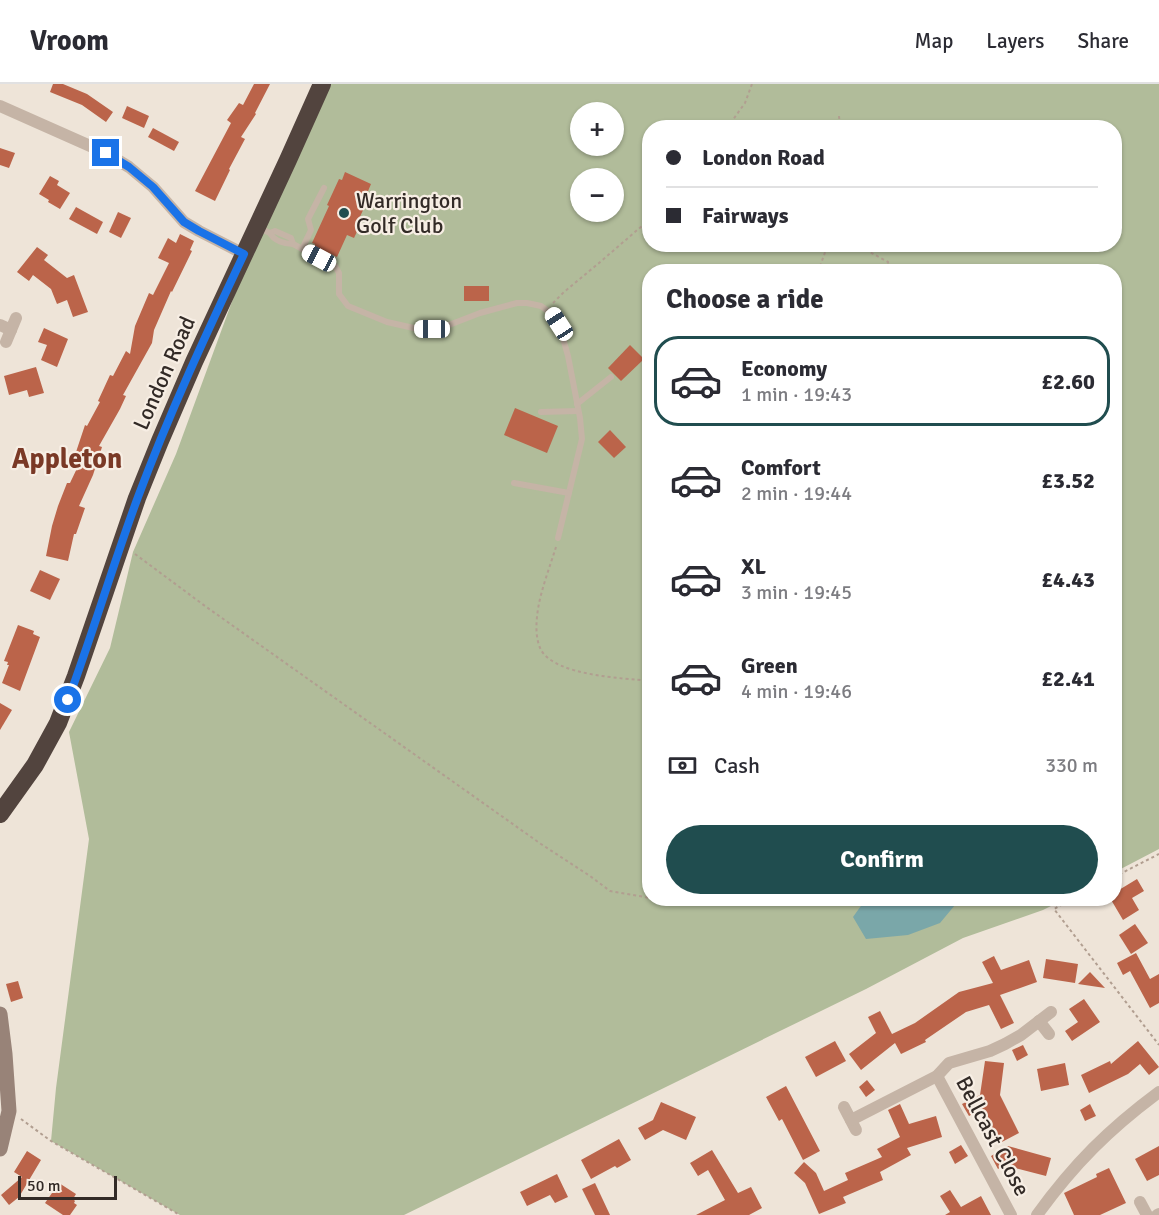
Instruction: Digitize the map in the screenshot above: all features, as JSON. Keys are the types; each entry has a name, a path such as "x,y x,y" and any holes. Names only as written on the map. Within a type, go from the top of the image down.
{"highway":[{"name":"London Road","path":"0,814 35,765 61,715 160,441 244,254 263,230 288,160 321,84"}],"street":[{"path":"0,106 106,153 129,167 153,187 184,222 244,254"},
{"path":"6,342 9,324"},
{"name":"Bellcast Close","path":"844,1107 854,1125 937,1076 949,1063 990,1051 1005,1044 1051,1012"},
{"path":"0,1014 9,1111 0,1149"},
{"path":"1039,1021 1049,1034"},
{"name":"Bellcast Close","path":"937,1076 1011,1215"},
{"path":"1037,1215 1075,1167 1106,1134 1159,1092"},
{"path":"1140,1202 1147,1215"}],"lane":[{"path":"302,249 311,230 308,219 324,188"},
{"path":"263,230 286,244 293,244 335,266 339,273 339,294 342,301 348,306 387,322 418,329 432,329 517,303 542,306 552,314 559,324 568,356 582,439 558,538"},
{"path":"541,412 578,407 611,377"},
{"path":"514,483 569,493"}],"path":[{"path":"733,120 745,103 752,84"},
{"path":"839,116 839,120"},
{"path":"547,310 564,292 642,226"},
{"path":"870,252 888,264"},
{"path":"558,538 538,608 537,635 542,651 554,662 578,672 642,680"},
{"path":"135,554 205,606 610,891 642,896"},
{"path":"1122,873 1159,854"},
{"path":"1059,906 1054,909 1159,1045"},
{"path":"9,1111 51,1141 180,1215"}],"green space":[{"name":"Warrington Golf Club","path":"317,84 1159,84 1159,849 1122,868 1122,264 642,264 642,906 1051,906 963,938 866,989 404,1215 180,1215 51,1141 89,839 69,732 110,648 133,552 176,454 266,209"}],"water":[{"path":"861,906 954,906 940,923 908,935 866,939 853,917"}],"building":[{"path":"53,84 63,84 87,94 113,112 106,122 82,105 50,92"},
{"path":"254,84 270,84 256,114 241,137 245,139 215,201 195,191 231,123 227,120 239,103 243,105"},
{"path":"127,106 149,116 144,128 122,118"},
{"path":"153,128 179,142 174,151 148,137"},
{"path":"0,148 15,153 9,168 0,165"},
{"name":"Warrington Golf Club","path":"345,172 371,184 366,196 369,197 359,219 362,221 354,238 347,235 337,257 312,243 339,179 342,180"},
{"path":"50,176 59,181 57,185 70,193 60,209 39,194"},
{"path":"76,207 103,222 97,234 69,219"},
{"path":"118,212 131,218 121,238 109,232"},
{"path":"180,234 194,241 190,250 192,251 154,330 152,343 123,395 126,396 120,409 99,446 102,447 93,475 79,506 85,508 76,534 74,534 68,561 46,556 58,506 67,483 70,483 81,460 74,458 85,425 87,426 100,402 98,401 110,375 113,376 126,351 130,354 135,326 149,293 153,295 169,263 158,258 168,238 176,243"},
{"path":"37,247 48,255 44,260 67,278 74,275 88,312 73,317 67,300 57,304 51,289 33,275 29,281 17,272"},
{"path":"464,286 489,286 489,301 464,301"},
{"path":"44,328 68,339 57,367 41,360 47,345 38,342"},
{"path":"630,345 642,357 642,361 621,381 608,368"},
{"path":"36,367 44,393 29,397 27,390 9,395 4,376"},
{"path":"515,408 558,426 547,453 504,435"},
{"path":"610,430 626,447 614,458 598,442"},
{"path":"40,570 60,579 50,600 30,591"},
{"path":"18,625 34,631 33,634 40,637 20,691 2,683 9,665 4,661"},
{"path":"0,703 12,710 0,730"},
{"path":"1137,879 1144,891 1132,898 1139,910 1123,920 1115,906 1122,906 1122,888"},
{"path":"1135,924 1148,943 1131,954 1119,935"},
{"path":"1136,953 1150,979 1159,974 1159,1003 1150,1008 1130,971 1123,975 1117,963"},
{"path":"994,956 1001,970 1029,960 1037,982 1000,995 1014,1023 1001,1029 989,1005 966,1012 925,1040 926,1042 901,1054 895,1043 861,1070 849,1054 876,1033 868,1017 880,1011 892,1034 915,1023 959,992 993,983 982,962"},
{"path":"1046,959 1078,964 1075,983 1043,978"},
{"path":"1090,972 1105,988 1078,984"},
{"path":"18,981 23,998 11,1002 6,984"},
{"path":"1084,999 1100,1022 1072,1041 1065,1031 1078,1022 1069,1009"},
{"path":"835,1041 846,1061 816,1077 805,1057"},
{"path":"1138,1041 1159,1067 1149,1075 1140,1064 1128,1074 1089,1093 1081,1075 1110,1061 1111,1064"},
{"path":"1023,1045 1028,1055 1017,1061 1012,1050"},
{"path":"985,1061 1004,1063 1000,1095 1019,1133 1000,1143 982,1109 969,1116 962,1104 980,1095"},
{"path":"1065,1063 1069,1085 1041,1091 1037,1069"},
{"path":"867,1080 875,1090 866,1097 859,1087"},
{"path":"786,1086 820,1151 803,1160 782,1119 779,1121 766,1097"},
{"path":"661,1102 696,1117 686,1140 663,1130 645,1140 638,1128 653,1120"},
{"path":"900,1104 909,1124 936,1116 942,1137 907,1148 911,1155 880,1172 883,1180 843,1197 846,1203 819,1214 805,1183 794,1173 804,1162 816,1173 824,1191 848,1180 845,1173 882,1157 877,1149 900,1137 888,1110"},
{"path":"1090,1104 1096,1116 1085,1121 1080,1110"},
{"path":"619,1139 631,1160 591,1179 581,1160"},
{"path":"961,1145 968,1156 955,1164 949,1152"},
{"path":"1008,1146 1051,1158 1046,1176 1004,1165 998,1169 991,1156"},
{"path":"1159,1146 1159,1175 1147,1181 1135,1159"},
{"path":"712,1150 738,1193 751,1187 762,1208 749,1215 696,1215 725,1200 708,1170 698,1176 690,1163"},
{"path":"27,1151 41,1160 19,1197 9,1205 1,1195 22,1177 14,1172"},
{"path":"1109,1168 1126,1203 1100,1215 1074,1215 1064,1193 1097,1177 1096,1174"},
{"path":"557,1174 568,1197 555,1203 550,1195 527,1206 520,1192"},
{"path":"59,1183 76,1194 73,1199 77,1205 70,1215 63,1215 45,1203"},
{"path":"595,1183 610,1215 595,1215 582,1189"},
{"path":"950,1190 961,1207 981,1196 991,1215 945,1215 950,1212 940,1196"}],"place":[{"name":"Warrington Golf Club","path":"344,213"}],"district":[{"name":"Appleton","path":"67,459"}],"route":[{"path":"68,700 137,498 194,362 244,254 184,222 153,187 129,167 106,153"}]}
